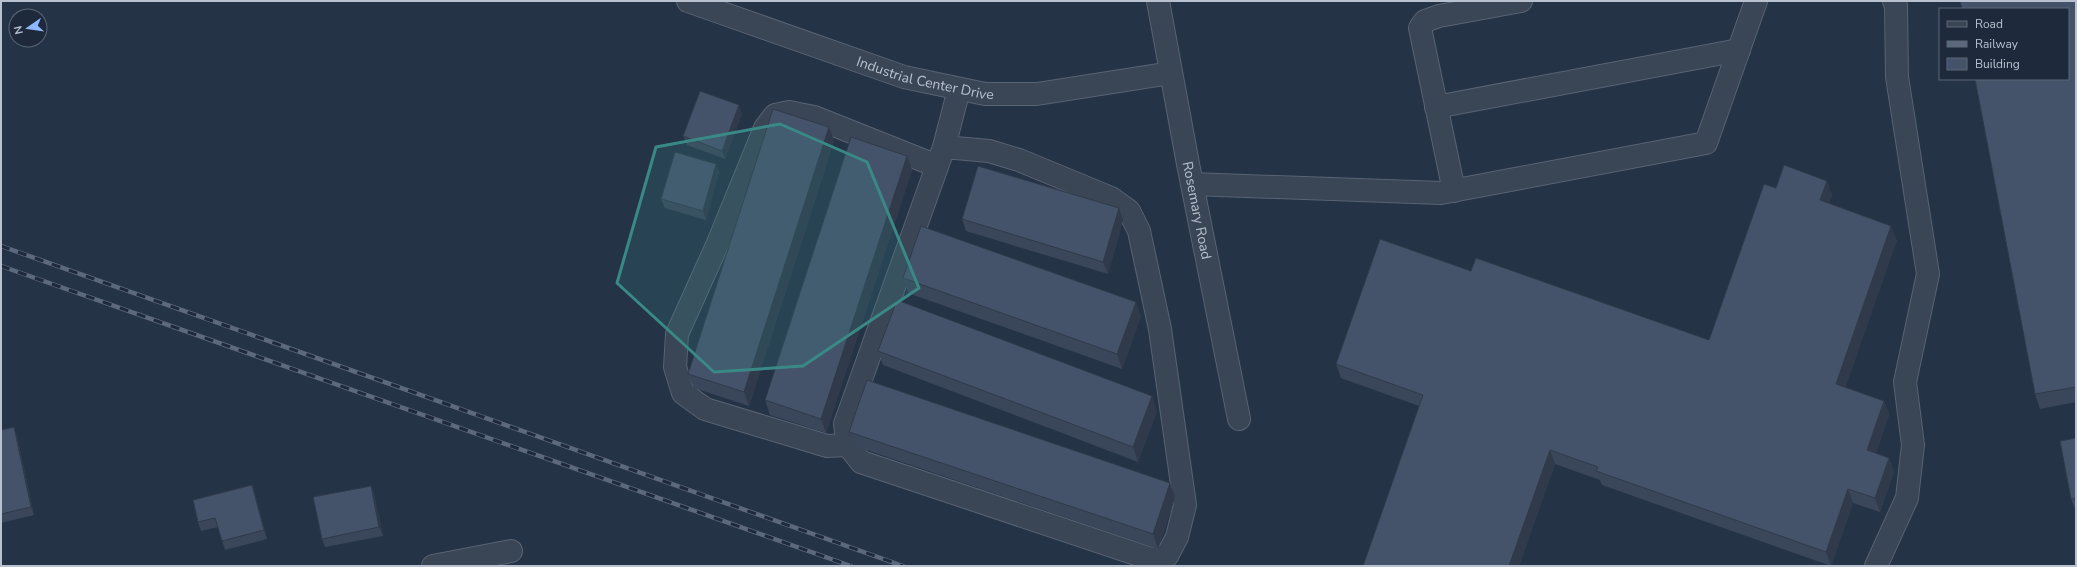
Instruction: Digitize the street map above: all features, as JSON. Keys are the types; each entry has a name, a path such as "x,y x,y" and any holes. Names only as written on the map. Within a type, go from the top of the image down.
{"street":[{"name":"Industrial Center Drive","path":"688,1 904,77 985,94 1037,94 1171,73"},
{"name":"Rosemary Road","path":"1158,1 1192,184 1239,419"},
{"path":"1454,191 1420,28 1425,21 1439,16 1521,1"},
{"path":"1192,184 1441,193 1706,143 1756,1"},
{"path":"1876,566 1907,498 1913,445 1905,382 1928,274 1896,77 1896,6 1894,1"},
{"path":"1436,107 1739,50"},
{"path":"848,445 827,446 705,409 683,393 675,367 677,334 718,243 765,128 775,115 789,112 814,117 940,156 989,150 1019,160 1111,198 1129,211 1139,231 1160,328 1174,421 1186,505 1177,537 1167,556 1151,558 861,462 848,445 845,424 940,156 959,88"},
{"path":"433,566 511,551"}],"highlighted area":[{"path":"780,124 867,162 919,288 803,366 714,372 617,283 656,147"}],"building":[{"path":"1960,1 2076,1 2076,387 2035,394 1975,80 2069,80 2069,8 1962,8"},
{"path":"700,91 739,105 722,151 683,136"},
{"path":"773,109 829,127 744,392 688,374"},
{"path":"851,137 907,156 821,419 765,400"},
{"path":"675,152 716,164 703,211 661,199"},
{"path":"1784,165 1827,181 1820,200 1891,226 1836,384 1884,401 1867,450 1889,458 1875,498 1848,489 1826,552 1596,471 1598,467 1550,450 1509,566 1363,566 1423,395 1336,364 1380,239 1471,271 1476,258 1709,340 1764,184 1776,188"},
{"path":"978,166 1119,208 1103,262 962,219"},
{"path":"921,226 1136,302 1117,354 903,278"},
{"path":"897,300 1152,396 1133,447 878,351"},
{"path":"867,380 1170,483 1153,534 849,432"},
{"path":"14,427 31,507 1,514 1,430"},
{"path":"2076,438 2076,498 2071,499 2060,441"},
{"path":"252,485 264,530 222,541 215,518 198,522 193,500"},
{"path":"371,486 379,527 322,539 313,497"}],"railway":[{"path":"1,246 903,566"},
{"path":"1,266 851,566"}]}
